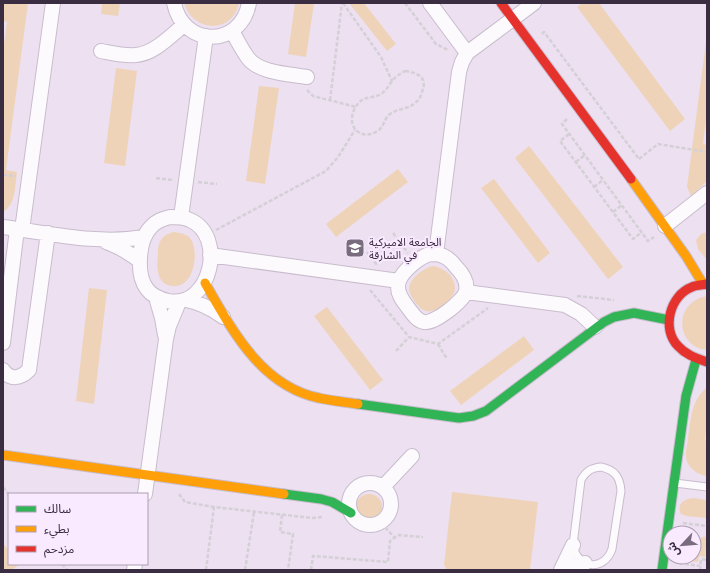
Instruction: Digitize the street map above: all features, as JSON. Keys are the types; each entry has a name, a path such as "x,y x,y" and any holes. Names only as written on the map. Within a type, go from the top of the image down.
{"street":[{"path":"3,343 53,3"},
{"path":"174,3 175,11 184,25 198,34 215,37 232,31 244,18 249,3"},
{"path":"430,3 466,52"},
{"path":"501,3 665,226 705,284 693,286 683,292 671,309 669,320 671,337 681,351 696,360 707,362"},
{"path":"436,254 459,72 462,62 466,52 534,3"},
{"path":"101,51 131,55 143,54 154,49 184,25"},
{"path":"232,31 248,58 254,64 269,70 307,77"},
{"path":"181,217 206,36"},
{"path":"665,226 707,193"},
{"path":"145,493 166,339 173,314 183,301 199,291 205,283 209,269 210,255 210,245 200,226 191,220 181,217 170,217 159,220 150,227 144,237 140,261 142,282 156,297 164,300 183,301 200,303 225,318"},
{"path":"3,227 102,240 144,237"},
{"path":"3,370 10,376 17,377 24,375 29,370 48,233"},
{"path":"102,240 122,248 140,261"},
{"path":"436,254 448,258 457,267 467,284 466,292 460,302 432,322 425,323 419,321 401,298 398,293 399,281 405,272 416,263 427,255 436,254"},
{"path":"210,255 399,281"},
{"path":"205,283 225,318 262,368 279,381 298,391 318,398 459,418 473,416 486,411 595,327 614,317 634,313 669,320"},
{"path":"466,292 565,305 581,314 595,327"},
{"path":"156,297 166,339"},
{"path":"662,570 686,396 696,360"},
{"path":"3,455 321,499 332,502 347,510 355,519 368,526 381,523 386,519 392,506 388,492 376,484 368,483 361,485 353,492 343,496 321,499"},
{"path":"382,487 412,456"},
{"path":"347,510 353,492"},
{"path":"561,570 573,545"},
{"path":"565,570 585,563"}],"lane":[{"path":"601,467 610,469 620,482 621,491 610,556 599,564 592,565 585,563 578,559 574,552 573,545 581,480 586,473 593,468 601,467"},
{"path":"674,483 707,487"}],"path":[{"path":"342,3 381,57 392,81"},
{"path":"330,100 342,3"},
{"path":"404,3 436,44 452,51 466,52"},
{"path":"530,42 544,32 639,159"},
{"path":"405,71 416,73 422,78 424,88 417,102 412,106 395,110 386,119 380,129 374,133 366,135 355,130 352,116 356,107 364,99 381,94 392,81 405,71"},
{"path":"307,77 305,85 308,92 313,96 356,107"},
{"path":"206,235 326,171 338,157 355,130"},
{"path":"568,134 560,141 633,239 642,232"},
{"path":"624,170 658,144 707,152"},
{"path":"576,162 585,155"},
{"path":"594,187 603,180"},
{"path":"613,212 622,205"},
{"path":"392,233 416,263"},
{"path":"396,351 409,337"},
{"path":"438,344 447,359"},
{"path":"175,478 179,494 185,502 214,507 312,518 347,510"},
{"path":"206,570 214,507"},
{"path":"245,570 254,512"},
{"path":"282,515 280,532 293,534 288,570"},
{"path":"668,521 707,526"},
{"path":"381,523 395,538"},
{"path":"311,570 313,556 388,562 390,542 395,538 400,535 423,537"},
{"path":"700,570 701,560 707,560"},
{"path":"692,565 700,566"}],"shaded area":[{"path":"3,3 28,3 6,170 17,172 15,189 13,200 3,212 3,51 7,22 3,21"},
{"path":"102,3 120,3 118,16 101,14"},
{"path":"184,3 239,3 235,13 229,20 221,25 213,26 196,20 189,13"},
{"path":"295,3 314,3 306,57 288,54"},
{"path":"349,3 364,3 396,44 387,51"},
{"path":"583,3 599,3 685,119 670,131 577,7"},
{"path":"707,34 707,112 703,144 707,145 707,181 691,196 687,187"},
{"path":"116,68 137,71 125,166 104,163"},
{"path":"259,86 279,88 265,184 246,181"},
{"path":"529,146 623,267 608,279 515,158"},
{"path":"398,169 408,182 336,237 326,224"},
{"path":"494,179 550,253 538,263 481,188"},
{"path":"174,232 184,234 189,237 192,242 195,257 192,273 188,279 183,284 170,286 165,284 159,276 157,266 158,247 162,238"},
{"path":"707,232 707,260 698,249 696,240 701,234"},
{"path":"434,266 443,269 450,275 453,279 455,291 445,304 433,311 426,311 419,307 416,303 409,288 411,281 418,274 429,267"},
{"path":"89,288 107,290 94,404 76,401"},
{"path":"707,296 707,350 696,347 689,341 684,333 682,324 688,307 696,300"},
{"path":"327,307 383,380 370,390 314,316"},
{"path":"524,336 534,350 461,405 450,391"},
{"path":"707,387 707,423 705,438 707,446 707,476 696,472 690,467 686,454 693,410 698,398"},
{"path":"452,492 538,502 530,570 447,570 444,565"},
{"path":"369,494 378,498 382,507 378,516 369,520 360,516 356,507 360,498"},
{"path":"693,498 707,500 707,518 686,516 681,514 680,505 684,501"},
{"path":"707,536 705,557 702,556 702,537"},
{"path":"3,543 8,550 8,565 19,565 12,570 3,570"}],"traffic: fast":[{"path":"358,404 459,418 473,416 486,411 604,322 614,317 634,313 669,320"},
{"path":"662,570 686,396 696,360"},
{"path":"284,494 332,502 351,513"}],"traffic: slow":[{"path":"631,179 686,256 703,284"},
{"path":"205,283 226,319 250,354 281,382 299,392 319,398 358,404"},
{"path":"3,455 284,494"}],"traffic: jam":[{"path":"501,3 631,179"},
{"path":"707,284 697,285 684,291 673,305 669,322 670,331 678,346 695,358 707,362"}],"place":[{"name":"الجامعة الاميركية في الشارقة","path":"355,248"}]}
